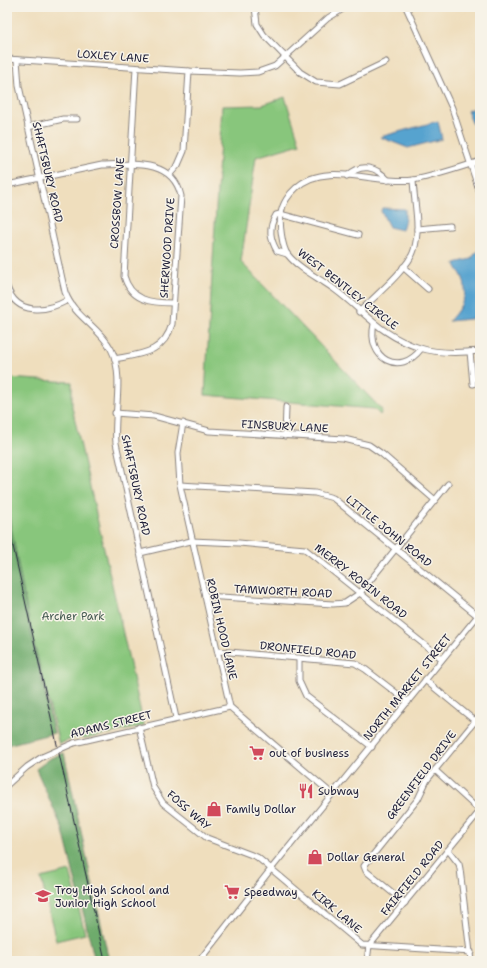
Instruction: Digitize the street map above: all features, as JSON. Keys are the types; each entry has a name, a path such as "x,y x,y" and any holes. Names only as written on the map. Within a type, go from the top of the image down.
{"street":[{"path":"255,7 257,24 264,35 300,72 316,82 340,84 386,62"},
{"name":"LOXLEY LANE","path":"7,59 189,71 258,72 275,66 286,58 328,18 346,7"},
{"path":"406,7 452,108 480,193"},
{"name":"SHAFTSBURY ROAD","path":"17,60 19,86 68,300 73,309 108,344 115,359 118,375 115,413 116,443 176,718"},
{"name":"CROSSBOW LANE","path":"136,68 124,276 130,289 142,299 154,303 173,303"},
{"path":"7,185 39,177 102,165 154,167 170,174 178,165 184,151 189,71"},
{"path":"28,127 63,119 77,119"},
{"path":"280,214 286,200 296,187 324,174 388,180 412,180 480,161"},
{"path":"347,176 357,168 364,167 380,171 388,180"},
{"name":"SHERWOOD DRIVE","path":"115,359 147,352 165,341 172,324 181,196 177,183 170,174"},
{"path":"359,312 404,267 414,251 417,229 412,180"},
{"path":"287,254 277,251 271,242 270,232 272,221 276,214 358,235"},
{"name":"WEST BENTLEY CIRCLE","path":"280,214 282,238 287,254 335,289 374,324 396,339 421,349 454,353 480,351"},
{"path":"417,229 450,226"},
{"path":"404,267 428,289"},
{"path":"7,287 17,302 34,309 50,308 68,300"},
{"path":"374,324 372,341 375,350 381,356 392,362 405,362 415,357 421,349"},
{"path":"470,352 472,384"},
{"path":"285,436 286,407"},
{"name":"FINSBURY LANE","path":"115,413 154,416 210,431 344,439 369,445 382,454 435,500"},
{"name":"ROBIN HOOD LANE","path":"183,423 178,453 180,485 191,541 230,707"},
{"name":"TAMWORTH ROAD","path":"205,596 333,604 345,603 360,593 448,484"},
{"name":"LITTLE JOHN ROAD","path":"180,485 315,493 333,498 396,550 479,614"},
{"name":"MERRY ROBIN ROAD","path":"140,553 191,541 239,543 305,549 441,658"},
{"name":"NORTH MARKET STREET","path":"199,961 271,869 408,702 441,658 479,614"},
{"name":"DRONFIELD ROAD","path":"218,651 355,664 365,669 408,702"},
{"path":"299,658 299,681 306,696 372,747"},
{"path":"425,680 480,725"},
{"path":"230,707 332,794"},
{"name":"ADAMS STREET","path":"7,785 42,757 74,743 176,718 230,707"},
{"name":"GREENFIELD DRIVE","path":"405,903 366,872 364,866 418,800 427,780 480,715"},
{"name":"FOSS WAY","path":"139,727 153,787 163,802 206,838 257,857 271,869"},
{"path":"435,770 480,811"},
{"name":"FAIRFIELD ROAD","path":"369,946 480,811"},
{"path":"448,850 459,864 471,961"},
{"name":"KIRK LANE","path":"271,869 362,945 470,952"},
{"path":"367,961 369,946"}],"green space":[{"path":"285,97 300,144 256,157 241,262 382,410 380,415 374,409 205,395 222,106 262,105"},
{"name":"Archer Park","path":"7,378 72,382 72,407 144,726 85,739 77,737 59,744 30,628 7,506"},
{"path":"7,508 30,628 54,733 7,745"},
{"path":"64,753 109,961 95,961 63,830 36,769 51,758"},
{"path":"70,871 85,934 56,941 41,878"}],"water":[{"path":"480,106 480,128 475,129 467,111"},
{"path":"438,121 442,139 408,148 380,137"},
{"path":"382,208 405,209 405,219 402,230 389,227 381,211"},
{"path":"478,250 480,252 480,318 449,321 457,311 465,295 462,276 455,263 471,259"}],"railway":[{"path":"7,519 105,961"}],"place":[{"name":"out of business","path":"257,753"},
{"name":"Subway","path":"306,791"},
{"name":"Family Dollar","path":"214,809"},
{"name":"Dollar General","path":"315,857"},
{"name":"Speedway","path":"232,892"},
{"name":"Troy High School and Junior High School","path":"43,896"}]}
